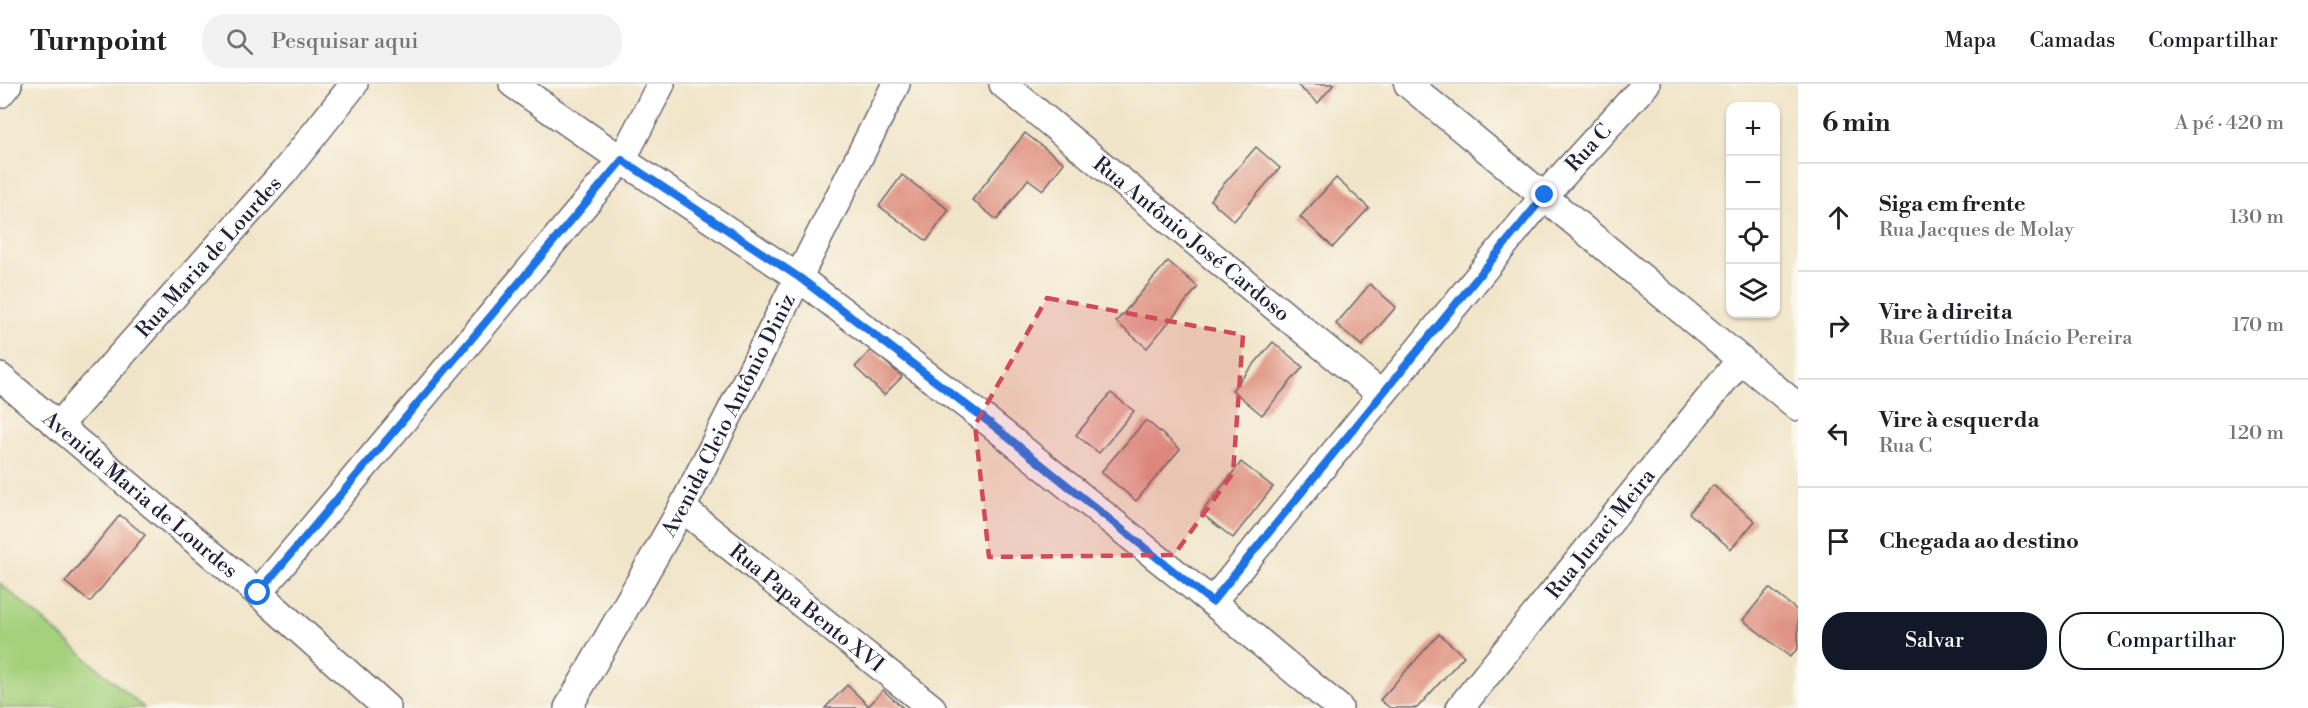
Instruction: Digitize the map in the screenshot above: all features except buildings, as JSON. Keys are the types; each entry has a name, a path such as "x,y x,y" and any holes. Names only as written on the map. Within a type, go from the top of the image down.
{"street":[{"path":"0,94 8,84"},
{"name":"Rua Maria de Lourdes","path":"59,425 285,171 354,84"},
{"path":"513,84 622,160 800,278 990,423 1339,708"},
{"path":"258,593 622,160 662,84"},
{"name":"Avenida Cleio Antônio Diniz","path":"568,708 682,508 896,84"},
{"name":"Rua Antônio José Cardoso","path":"1003,84 1381,394"},
{"path":"1408,84 1545,195 1798,407"},
{"name":"Rua C","path":"1212,602 1545,195 1646,84"},
{"name":"Rua Juraci Meira","path":"1460,708 1742,359"},
{"name":"Avenida Maria de Lourdes","path":"0,377 258,593 387,708"},
{"name":"Rua Papa Bento XVI","path":"682,508 933,708"}],"highlighted area":[{"path":"1047,298 1243,335 1233,473 1174,555 989,557 975,425"}],"green space":[{"path":"0,583 144,708 0,708"}],"route":[{"path":"258,593 622,160 800,278 990,423 1212,602 1545,195"}]}
